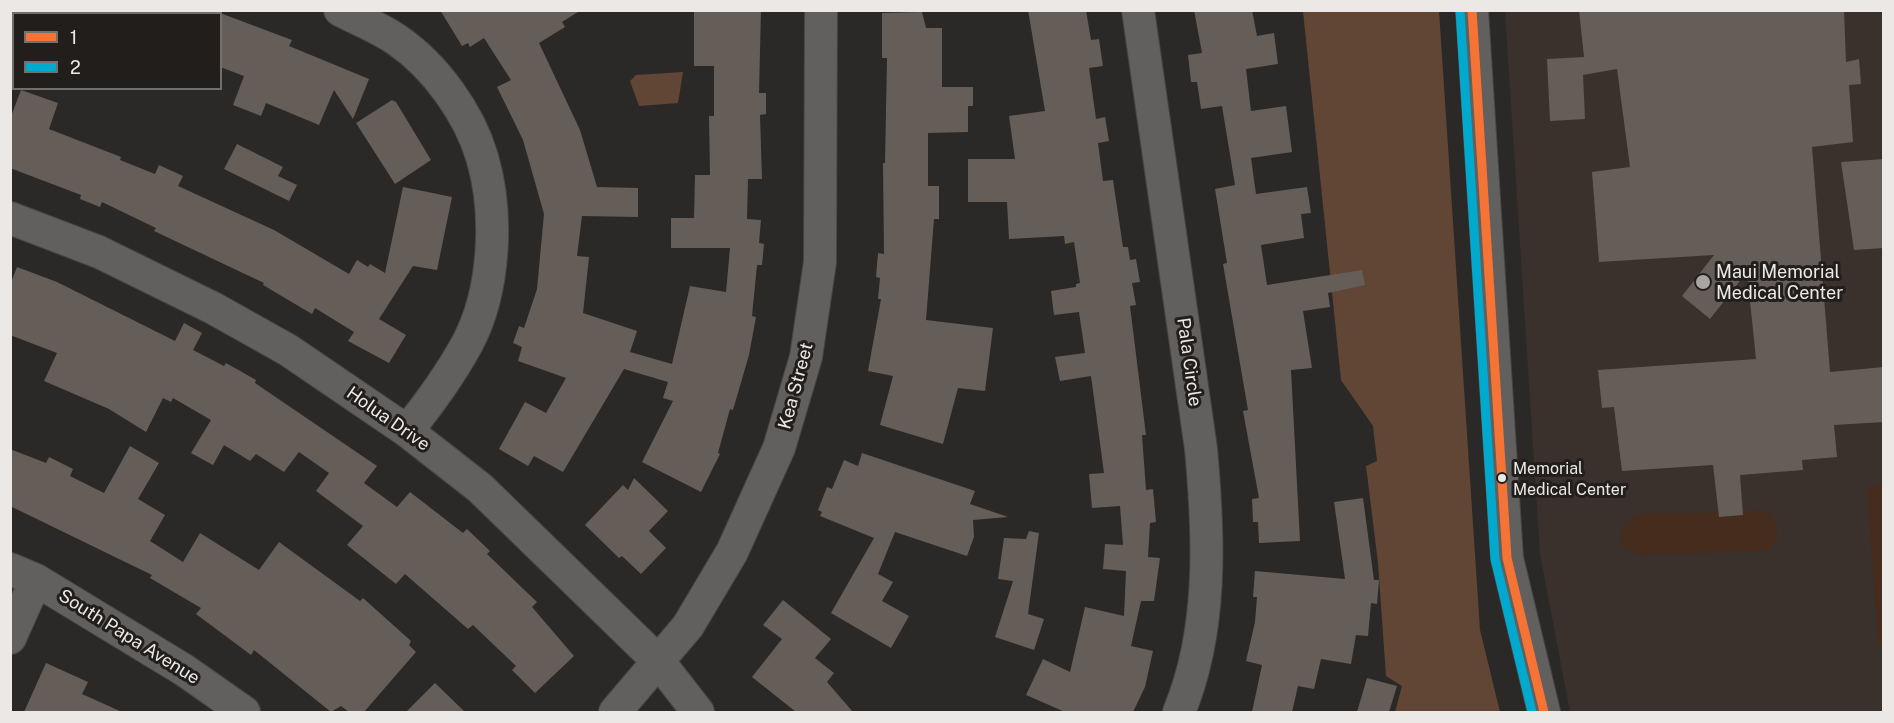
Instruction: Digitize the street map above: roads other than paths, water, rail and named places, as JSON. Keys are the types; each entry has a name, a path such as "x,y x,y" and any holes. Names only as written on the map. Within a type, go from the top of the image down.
{"street":[{"path":"340,10 397,39 434,74 475,138 482,159 491,211 490,255 485,296 471,334 442,382 407,431"},
{"name":"Kea Street","path":"615,712 659,662 699,607 732,552 780,448 806,357 820,262 821,10"},
{"name":"Pala Circle","path":"1138,10 1201,449 1207,518 1203,621 1189,689 1179,712"},
{"path":"1472,10 1507,558 1544,712"},
{"name":"Holua Drive","path":"10,218 99,252 213,308 288,350 407,431 480,488 659,662 698,712"},
{"path":"10,638 23,574"},
{"name":"South Papa Avenue","path":"23,574 184,670 244,712"}],"place":[{"name":"Maui Memorial Medical Center","path":"1703,282"},
{"name":"Memorial Medical Center","path":"1502,478"}]}
